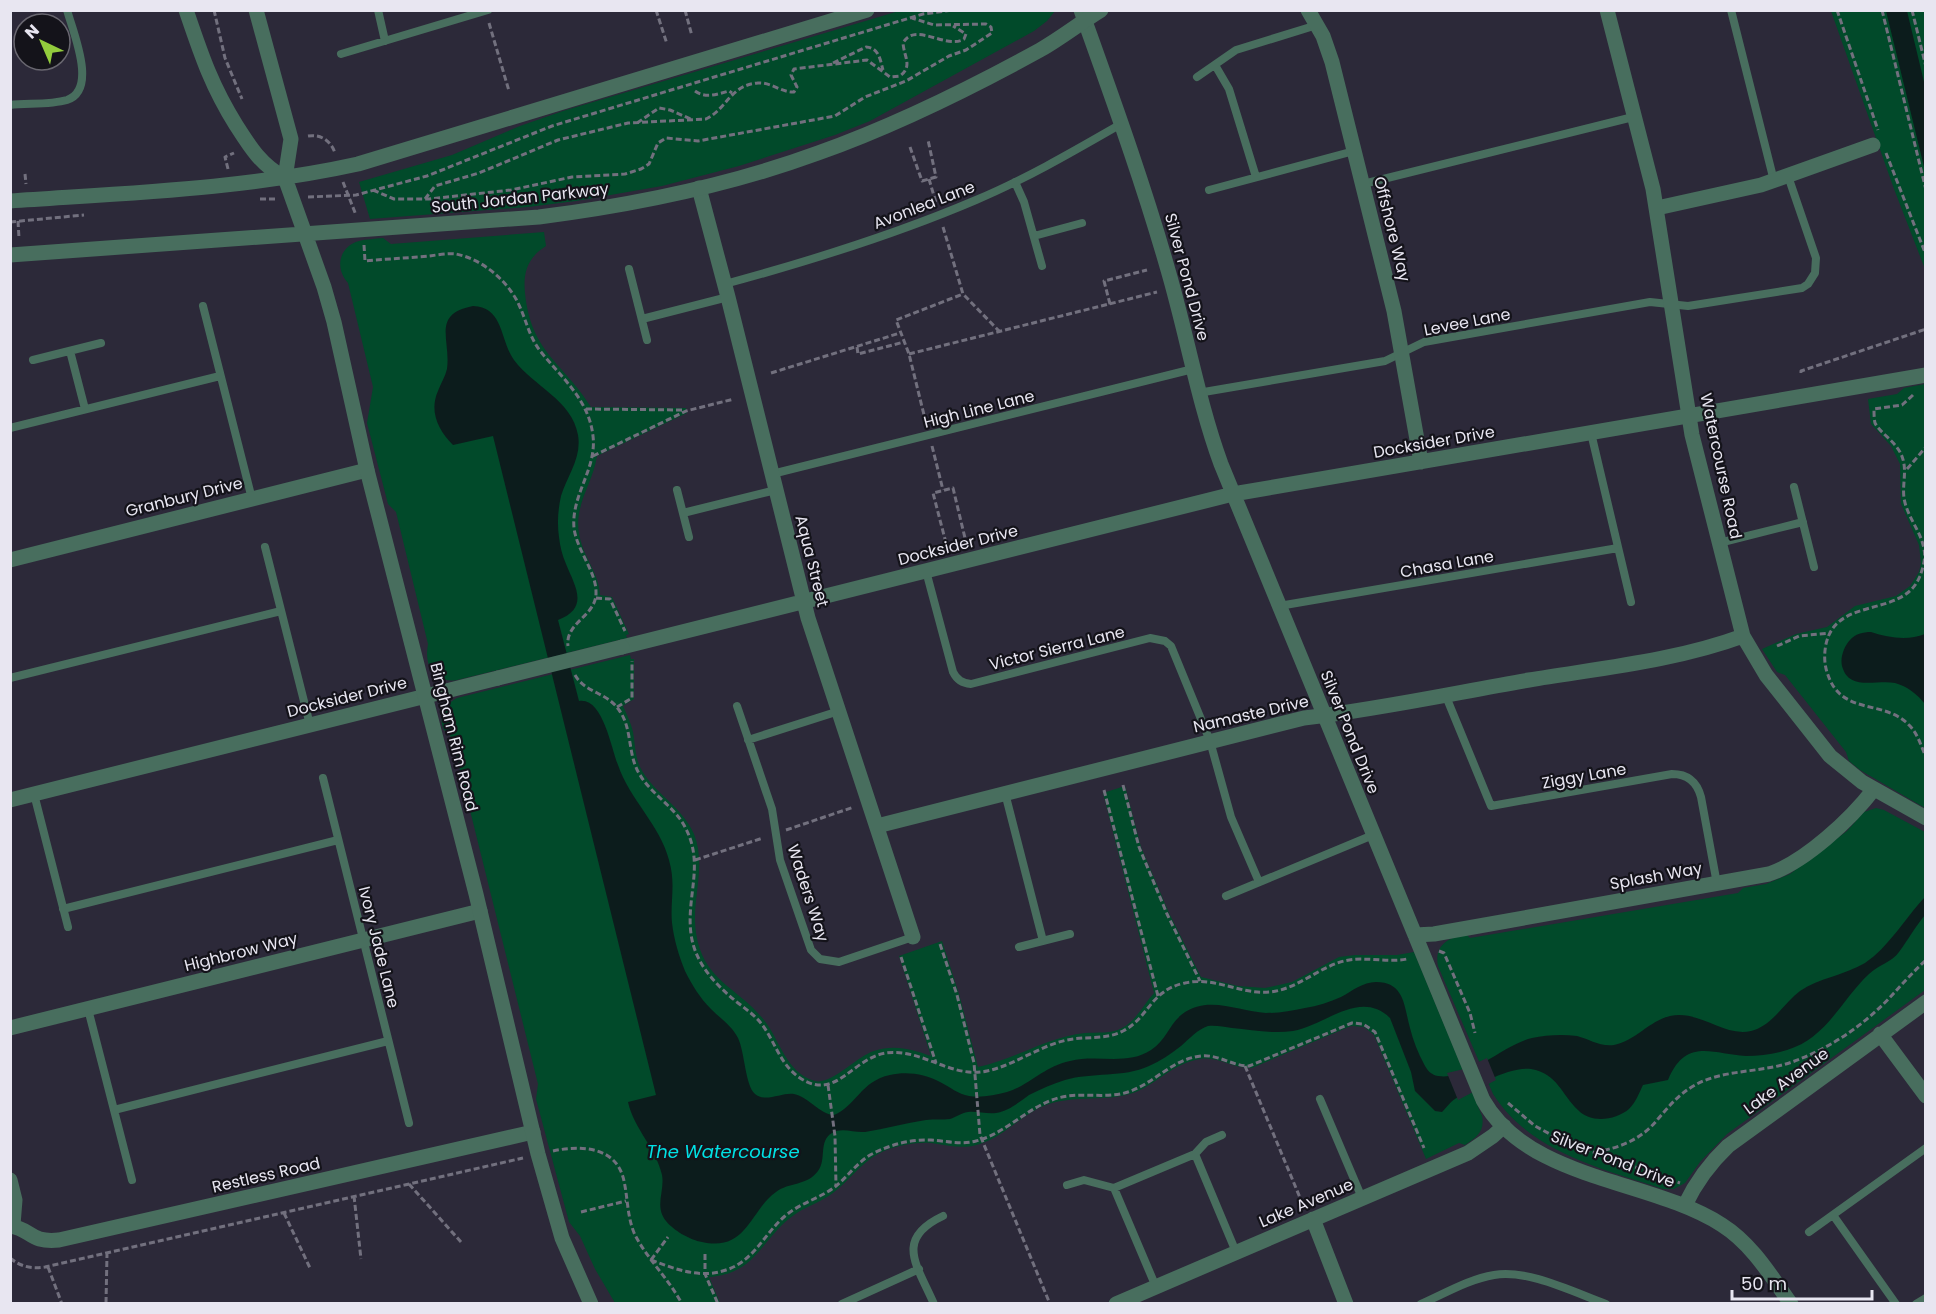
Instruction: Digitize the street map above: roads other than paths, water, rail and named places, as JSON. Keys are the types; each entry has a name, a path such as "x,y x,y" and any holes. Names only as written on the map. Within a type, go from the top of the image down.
{"street":[{"path":"186,10 206,69 222,102 258,158 275,173 285,178"},
{"name":"Bingham Rim Road","path":"256,10 291,139 285,178 334,322 367,470 480,911 533,1132 562,1238 591,1304"},
{"path":"10,201 285,178 358,164 867,10"},
{"name":"South Jordan Parkway","path":"15,249 539,217 618,206 699,188 796,160 883,127 1040,49 1083,16 1101,10"},
{"name":"Offshore Way","path":"1308,10 1317,25 1332,62 1363,184 1394,311 1421,462"},
{"name":"Watercourse Road","path":"1607,10 1657,208 1692,435 1743,636 1766,675 1821,746 1851,775 1926,818"},
{"name":"Silver Pond Drive","path":"1083,16 1154,220 1198,393 1214,444 1483,1100 1504,1126 1524,1142 1558,1161 1685,1205 1724,1226 1752,1251 1791,1304"},
{"path":"1657,208 1781,178 1873,145"},
{"name":"Aqua Street","path":"699,188 804,602 914,937"},
{"name":"Docksider Drive","path":"10,800 498,678 624,640 804,602 1233,495 1921,376"},
{"name":"Granbury Drive","path":"10,560 367,470"},
{"name":"Namaste Drive","path":"877,826 1304,718 1344,714 1445,694 1683,655 1743,636"},
{"name":"Splash Way","path":"1415,935 1434,934 1769,874 1788,866 1840,826 1874,789"},
{"name":"Highbrow Way","path":"10,1028 480,911"},
{"name":"Lake Avenue","path":"1685,1205 1706,1168 1728,1146 1926,1002"},
{"path":"1880,1035 1926,1096"},
{"name":"Lake Avenue","path":"1116,1304 1468,1153 1504,1126"},
{"name":"Restless Road","path":"12,1225 40,1241 59,1240 533,1132"},
{"path":"10,1180 15,1200 12,1225"},
{"path":"1313,1219 1346,1304"}],"lane":[{"path":"10,105 66,100 77,93 81,87 83,71 67,10"},
{"path":"378,10 385,41"},
{"path":"1731,10 1781,178"},
{"path":"341,54 487,11"},
{"path":"1197,77 1242,48 1317,25"},
{"path":"1215,65 1229,89 1257,177"},
{"path":"1363,184 1633,117"},
{"name":"Avonlea Lane","path":"642,319 726,291 976,200 1015,182 1121,124"},
{"path":"1209,190 1354,151"},
{"name":"Levee Lane","path":"1198,393 1385,361 1424,342 1650,302 1688,306 1796,290 1808,284 1815,273 1816,258 1781,178"},
{"path":"1015,182 1024,202 1042,266"},
{"path":"1034,236 1082,223"},
{"path":"629,269 647,340"},
{"path":"203,306 252,499"},
{"path":"33,360 101,343"},
{"path":"70,351 86,409"},
{"name":"High Line Lane","path":"772,474 1192,369"},
{"path":"10,428 220,376"},
{"path":"1591,433 1631,602"},
{"path":"1794,487 1814,567"},
{"path":"677,490 689,537"},
{"path":"683,513 776,490"},
{"path":"1719,543 1803,522"},
{"path":"265,547 310,725"},
{"name":"Chasa Lane","path":"1280,606 1618,548"},
{"name":"Victor Sierra Lane","path":"926,572 953,672 961,681 971,684 1150,638 1158,638 1171,646 1176,653 1210,741"},
{"path":"10,678 281,611"},
{"name":"Ziggy Lane","path":"1445,694 1491,806 1672,774 1691,779 1696,784 1701,797 1717,884"},
{"name":"Waders Way","path":"737,706 772,809 780,861 808,944 815,955 826,962 839,962 914,937"},
{"path":"748,740 839,711"},
{"path":"1210,741 1231,817 1259,882"},
{"name":"Ivory Jade Lane","path":"323,778 409,1123"},
{"path":"1005,793 1043,941"},
{"path":"34,794 68,927"},
{"path":"1226,896 1373,835"},
{"path":"63,909 338,840"},
{"path":"1019,947 1070,934"},
{"path":"88,1009 132,1180"},
{"path":"114,1110 388,1041"},
{"path":"1320,1099 1362,1198"},
{"path":"1066,1185 1084,1180 1114,1188 1195,1154 1206,1142 1222,1135"},
{"path":"1809,1232 1926,1148"},
{"path":"1195,1154 1236,1252"},
{"path":"1114,1188 1156,1287"},
{"path":"1833,1215 1896,1304"},
{"path":"934,1304 913,1251 916,1236 928,1224 944,1216"},
{"path":"842,1304 919,1269"},
{"path":"1421,1304 1481,1278 1508,1274 1535,1279 1606,1304"},
{"path":"1916,1304 1926,1298"}],"water":[{"path":"1886,11 1907,11 1925,86 1925,171"},
{"name":"The Watercourse","path":"473,306 491,312 500,326 514,360 560,403 574,423 578,435 578,451 561,496 558,532 561,550 576,588 577,603 568,615 558,620 579,701 587,702 600,715 623,778 665,847 672,877 673,929 685,971 703,1000 736,1034 749,1084 759,1097 794,1094 824,1112 834,1115 842,1111 865,1088 880,1078 903,1073 928,1077 969,1096 993,1095 1015,1089 1052,1067 1070,1061 1122,1059 1142,1055 1158,1045 1180,1016 1196,1007 1214,1005 1266,1013 1286,1012 1328,1002 1371,982 1386,983 1398,991 1402,997 1411,1033 1425,1066 1433,1075 1438,1076 1461,1073 1521,1042 1537,1037 1571,1035 1599,1044 1622,1043 1655,1022 1670,1016 1692,1017 1731,1030 1751,1031 1772,1019 1800,991 1865,963 1889,941 1925,897 1925,915 1896,955 1869,974 1813,1037 1787,1050 1767,1054 1746,1056 1711,1051 1692,1053 1683,1058 1675,1067 1668,1080 1643,1085 1629,1109 1611,1118 1596,1119 1583,1114 1553,1080 1531,1069 1513,1071 1492,1078 1455,1099 1442,1112 1435,1111 1415,1091 1411,1072 1390,1018 1379,1010 1367,1007 1343,1011 1305,1028 1285,1032 1208,1026 1169,1055 1149,1066 1118,1074 1065,1080 1029,1095 1001,1112 968,1112 950,1119 926,1120 865,1132 836,1131 825,1141 821,1166 814,1176 776,1192 738,1235 729,1241 717,1243 692,1239 673,1228 663,1215 660,1204 663,1181 659,1165 635,1121 628,1102 656,1095 493,436 453,445 436,420 435,398 447,369 447,322 460,310"},
{"path":"1871,632 1898,638 1925,634 1925,704 1912,691 1899,684 1857,682 1846,674 1842,666 1842,659 1846,645 1857,635"}]}
